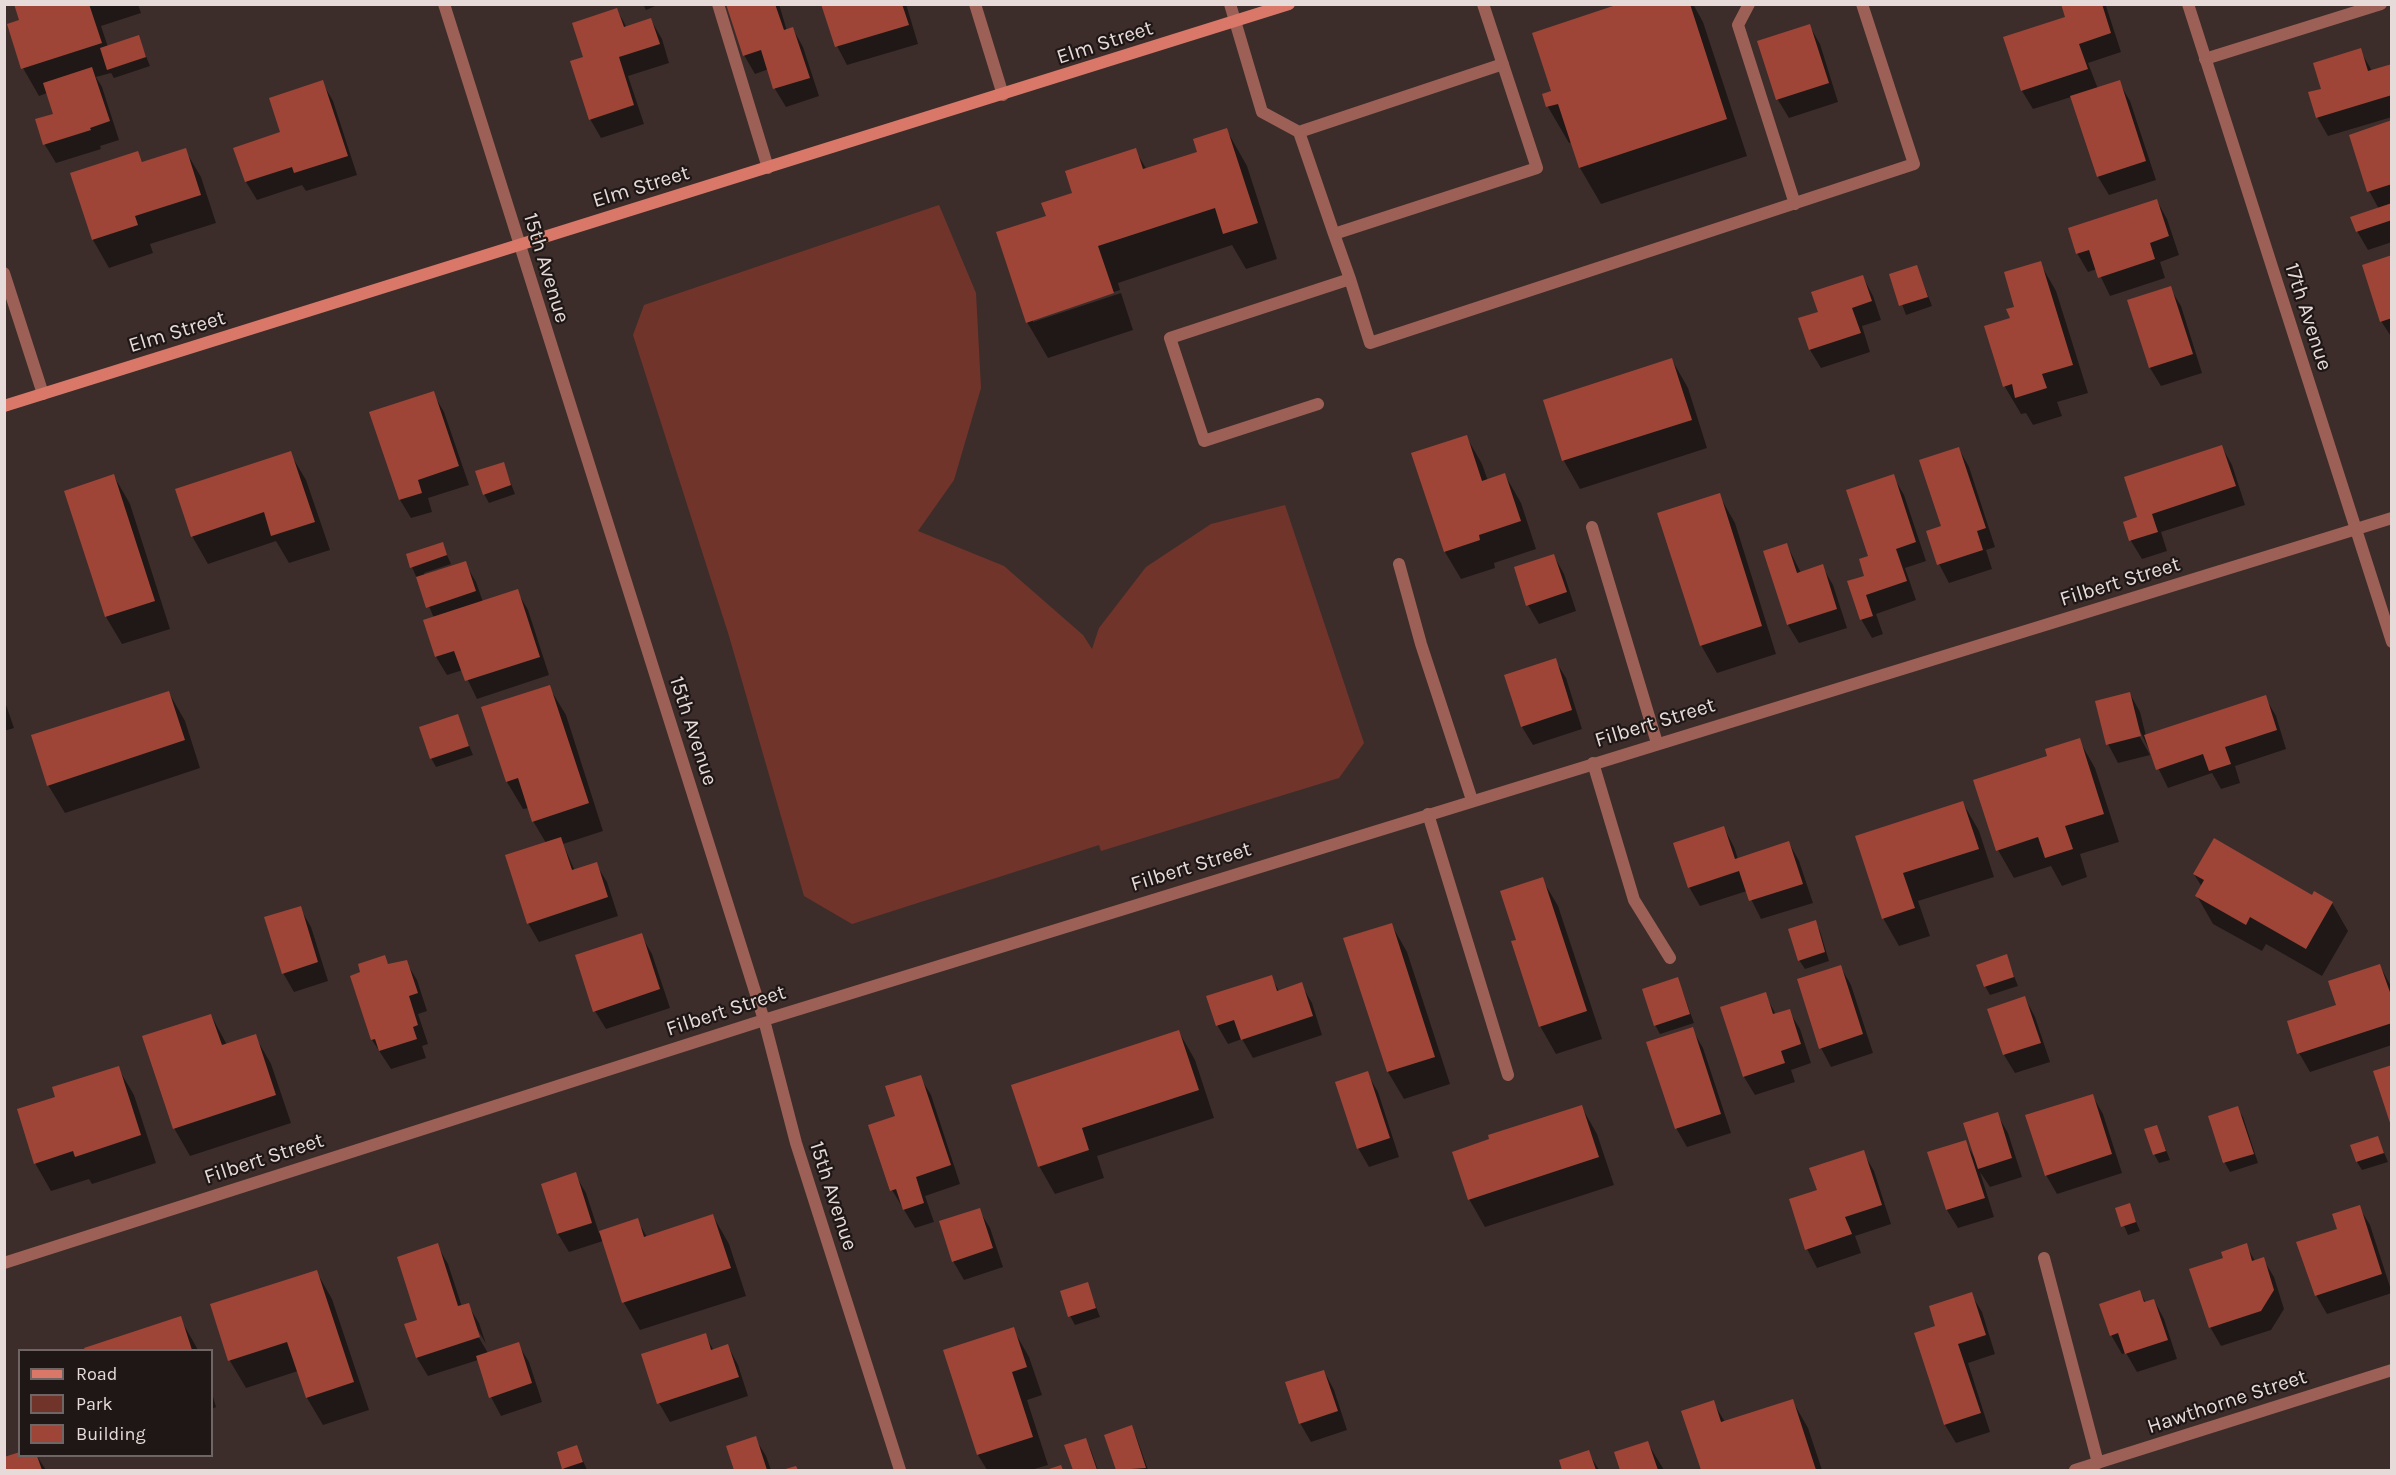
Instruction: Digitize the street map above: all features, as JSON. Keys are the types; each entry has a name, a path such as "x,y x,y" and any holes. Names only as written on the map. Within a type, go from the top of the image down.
{"street":[{"name":"15th Avenue","path":"444,4 518,246 764,1020 796,1143 900,1470"},
{"path":"718,4 768,168"},
{"path":"975,4 1003,95"},
{"path":"1230,4 1262,112 1299,132 1370,343 1914,164 1862,4"},
{"name":"Elm Street","path":"4,406 1289,4"},
{"path":"1334,234 1537,168 1484,4"},
{"path":"1749,4 1738,25 1795,204"},
{"name":"17th Avenue","path":"2188,4 2391,642"},
{"path":"2205,59 2381,4"},
{"path":"1299,132 1503,64"},
{"path":"4,273 43,394"},
{"path":"1318,404 1204,441 1170,338 1350,279"},
{"name":"Filbert Street","path":"4,1263 764,1020 2391,518"},
{"path":"1592,527 1657,743"},
{"path":"1399,564 1421,644 1472,800"},
{"path":"1593,763 1634,900 1670,958"},
{"path":"1428,814 1508,1075"},
{"path":"2044,1258 2098,1463"},
{"name":"Hawthorne Street","path":"2075,1470 2391,1370"}],"green space":[{"path":"939,205 976,293 981,388 954,480 918,531 1004,566 1083,635 1092,649 1099,628 1146,567 1211,524 1285,505 1364,743 1339,778 1101,851 1099,845 852,924 804,896 729,636 633,335 644,305"}],"building":[{"path":"14,4 89,4 102,43 21,69 7,24 19,20"},
{"path":"726,4 775,4 784,30 793,27 810,78 773,89 761,50 743,56"},
{"path":"821,4 902,4 909,25 835,47"},
{"path":"1619,4 1690,4 1727,119 1579,168 1558,104 1546,107 1542,94 1551,91 1532,33"},
{"path":"2061,4 2102,4 2111,33 2079,44 2088,69 2021,91 2003,37 2065,17"},
{"path":"617,8 624,27 651,18 660,44 619,57 634,105 589,120 570,61 583,57 572,23"},
{"path":"1810,24 1829,83 1776,100 1757,41"},
{"path":"139,35 146,57 107,70 100,48"},
{"path":"2361,48 2368,71 2392,64 2392,95 2316,118 2308,92 2321,89 2313,63"},
{"path":"92,67 110,121 90,128 91,130 43,145 35,119 53,114 43,83"},
{"path":"323,80 348,156 294,173 292,167 245,182 233,148 280,132 269,98"},
{"path":"2120,80 2146,161 2097,177 2070,96"},
{"path":"2392,120 2392,184 2367,192 2349,135"},
{"path":"1227,128 1258,223 1223,234 1215,208 1098,246 1114,293 1026,323 996,232 1046,216 1041,203 1072,193 1065,171 1136,148 1143,169 1197,152 1193,139"},
{"path":"186,148 201,195 135,216 138,225 92,240 70,173 138,151 142,162"},
{"path":"2157,199 2169,236 2150,243 2155,259 2098,278 2089,250 2076,254 2068,228"},
{"path":"2392,203 2392,220 2356,232 2350,217"},
{"path":"2392,255 2392,318 2380,322 2362,265"},
{"path":"2041,261 2073,365 2042,374 2047,388 2015,398 2012,384 2003,387 1984,326 2010,318 2006,309 2014,307 2004,272"},
{"path":"1917,265 1928,297 1899,306 1889,274"},
{"path":"1863,275 1872,301 1852,308 1861,333 1809,350 1798,318 1818,312 1811,292"},
{"path":"2171,286 2193,354 2149,368 2127,300"},
{"path":"1672,358 1692,420 1562,461 1543,400"},
{"path":"434,391 459,466 418,480 422,493 399,500 369,412"},
{"path":"1467,435 1482,481 1505,473 1521,521 1479,535 1480,540 1444,552 1411,453"},
{"path":"2222,445 2236,486 2152,514 2158,532 2129,541 2123,522 2137,517 2124,477"},
{"path":"1959,447 1986,528 1977,531 1983,550 1937,565 1926,531 1941,526 1919,460"},
{"path":"291,451 315,522 271,536 264,512 191,537 175,489"},
{"path":"504,462 511,485 483,495 475,471"},
{"path":"114,474 155,601 105,617 64,491"},
{"path":"1894,474 1916,542 1896,549 1907,581 1866,595 1873,616 1860,620 1847,581 1864,576 1859,559 1868,556 1846,490"},
{"path":"1720,493 1762,626 1700,646 1657,513"},
{"path":"443,542 447,555 410,568 406,554"},
{"path":"1787,543 1797,573 1823,564 1837,609 1787,625 1763,551"},
{"path":"1554,554 1567,592 1526,606 1514,567"},
{"path":"466,561 476,591 426,608 416,577"},
{"path":"518,589 540,657 465,681 454,651 435,657 423,620"},
{"path":"1556,658 1572,710 1521,727 1504,675"},
{"path":"550,685 589,803 532,822 518,778 506,782 481,707"},
{"path":"169,691 185,740 47,786 31,735"},
{"path":"2130,692 2141,736 2106,745 2095,701"},
{"path":"2266,695 2277,730 2225,747 2231,764 2209,771 2203,754 2156,770 2144,735"},
{"path":"458,714 469,746 430,759 419,727"},
{"path":"2080,738 2104,814 2065,826 2073,849 2045,858 2038,837 1996,851 1973,780 2047,756 2045,749"},
{"path":"1963,801 1979,849 1903,873 1915,908 1882,919 1855,836"},
{"path":"1724,826 1735,859 1789,841 1803,884 1749,901 1739,871 1688,888 1673,843"},
{"path":"561,837 572,870 597,862 608,897 527,924 505,855"},
{"path":"2214,838 2312,895 2314,891 2333,902 2306,949 2250,917 2246,925 2195,896 2204,880 2193,874"},
{"path":"1543,877 1587,1011 1539,1027 1511,941 1516,940 1500,891"},
{"path":"301,906 318,962 282,974 264,917"},
{"path":"1816,920 1825,952 1798,961 1788,929"},
{"path":"1392,923 1435,1057 1387,1072 1343,938"},
{"path":"642,933 660,989 593,1012 575,955"},
{"path":"2007,954 2014,977 1984,987 1976,965"},
{"path":"385,955 388,964 407,960 418,993 409,996 418,1025 413,1027 417,1039 379,1051 375,1039 371,1040 350,976 360,972 358,964"},
{"path":"2380,964 2392,998 2392,1023 2297,1054 2287,1021 2336,1005 2328,981"},
{"path":"1841,965 1863,1034 1819,1049 1797,979"},
{"path":"1272,975 1277,991 1302,982 1313,1016 1241,1040 1234,1020 1216,1026 1206,996"},
{"path":"1678,977 1690,1014 1654,1026 1642,989"},
{"path":"1766,992 1773,1014 1790,1009 1801,1044 1781,1051 1785,1063 1743,1077 1720,1007"},
{"path":"2025,996 2041,1043 2003,1055 1987,1009"},
{"path":"211,1014 222,1045 256,1034 276,1095 173,1129 142,1036"},
{"path":"1693,1027 1721,1114 1675,1129 1646,1042"},
{"path":"1179,1030 1199,1090 1082,1128 1089,1150 1038,1167 1011,1085"},
{"path":"2392,1065 2392,1126 2391,1126 2373,1071"},
{"path":"119,1066 141,1135 75,1157 73,1151 34,1164 17,1109 55,1097 52,1087"},
{"path":"1368,1071 1390,1138 1357,1149 1335,1082"},
{"path":"921,1075 951,1165 916,1177 924,1203 903,1210 896,1189 890,1191 868,1125 895,1116 885,1086"},
{"path":"2093,1094 2112,1154 2045,1176 2025,1115"},
{"path":"1582,1105 1599,1157 1468,1200 1452,1152 1489,1139 1488,1135"},
{"path":"2238,1106 2254,1154 2223,1163 2208,1116"},
{"path":"1998,1112 2012,1158 1978,1169 1963,1123"},
{"path":"2157,1125 2166,1151 2153,1155 2144,1129"},
{"path":"2378,1136 2384,1153 2356,1162 2350,1145"},
{"path":"1966,1140 1985,1198 1946,1210 1927,1152"},
{"path":"1864,1150 1882,1205 1845,1217 1852,1234 1805,1250 1789,1199 1817,1190 1809,1168"},
{"path":"576,1172 592,1223 557,1234 541,1184"},
{"path":"2130,1203 2136,1222 2121,1227 2115,1208"},
{"path":"2360,1205 2382,1274 2315,1296 2296,1242 2337,1229 2332,1214"},
{"path":"980,1208 993,1248 952,1262 939,1221"},
{"path":"713,1214 731,1268 622,1303 599,1231 638,1218 644,1237"},
{"path":"438,1243 458,1306 469,1303 480,1337 416,1358 404,1324 417,1320 397,1257"},
{"path":"2247,1243 2252,1261 2264,1257 2274,1290 2261,1311 2209,1328 2189,1269 2223,1258 2221,1252"},
{"path":"317,1270 354,1382 306,1398 287,1342 228,1361 210,1304"},
{"path":"1088,1282 1096,1308 1068,1317 1060,1291"},
{"path":"2140,1290 2144,1302 2154,1299 2168,1340 2125,1354 2118,1333 2110,1336 2099,1304"},
{"path":"1972,1292 1986,1335 1958,1344 1981,1413 1944,1425 1914,1333 1935,1326 1929,1306"},
{"path":"181,1316 192,1349 84,1349"},
{"path":"1014,1327 1027,1367 1012,1372 1033,1437 977,1455 943,1350"},
{"path":"706,1333 711,1350 728,1344 739,1377 657,1404 641,1354"},
{"path":"519,1342 532,1383 489,1398 476,1356"},
{"path":"1324,1370 1338,1411 1299,1424 1285,1382"},
{"path":"1793,1399 1816,1470 1701,1470 1681,1411 1714,1400 1721,1422"},
{"path":"1132,1425 1146,1468 1116,1470 1104,1435"},
{"path":"756,1436 767,1470 734,1470 726,1446"},
{"path":"1086,1438 1097,1470 1073,1470 1064,1445"},
{"path":"1648,1441 1658,1470 1620,1470 1614,1452"},
{"path":"577,1445 583,1462 562,1469 557,1452"},
{"path":"1589,1450 1596,1470 1562,1470 1559,1460"},
{"path":"18,1453 18,1457 37,1457 42,1470 4,1470 4,1457"},
{"path":"1061,1465 1063,1470 1046,1470"},
{"path":"796,1466 798,1470 782,1470"}]}
